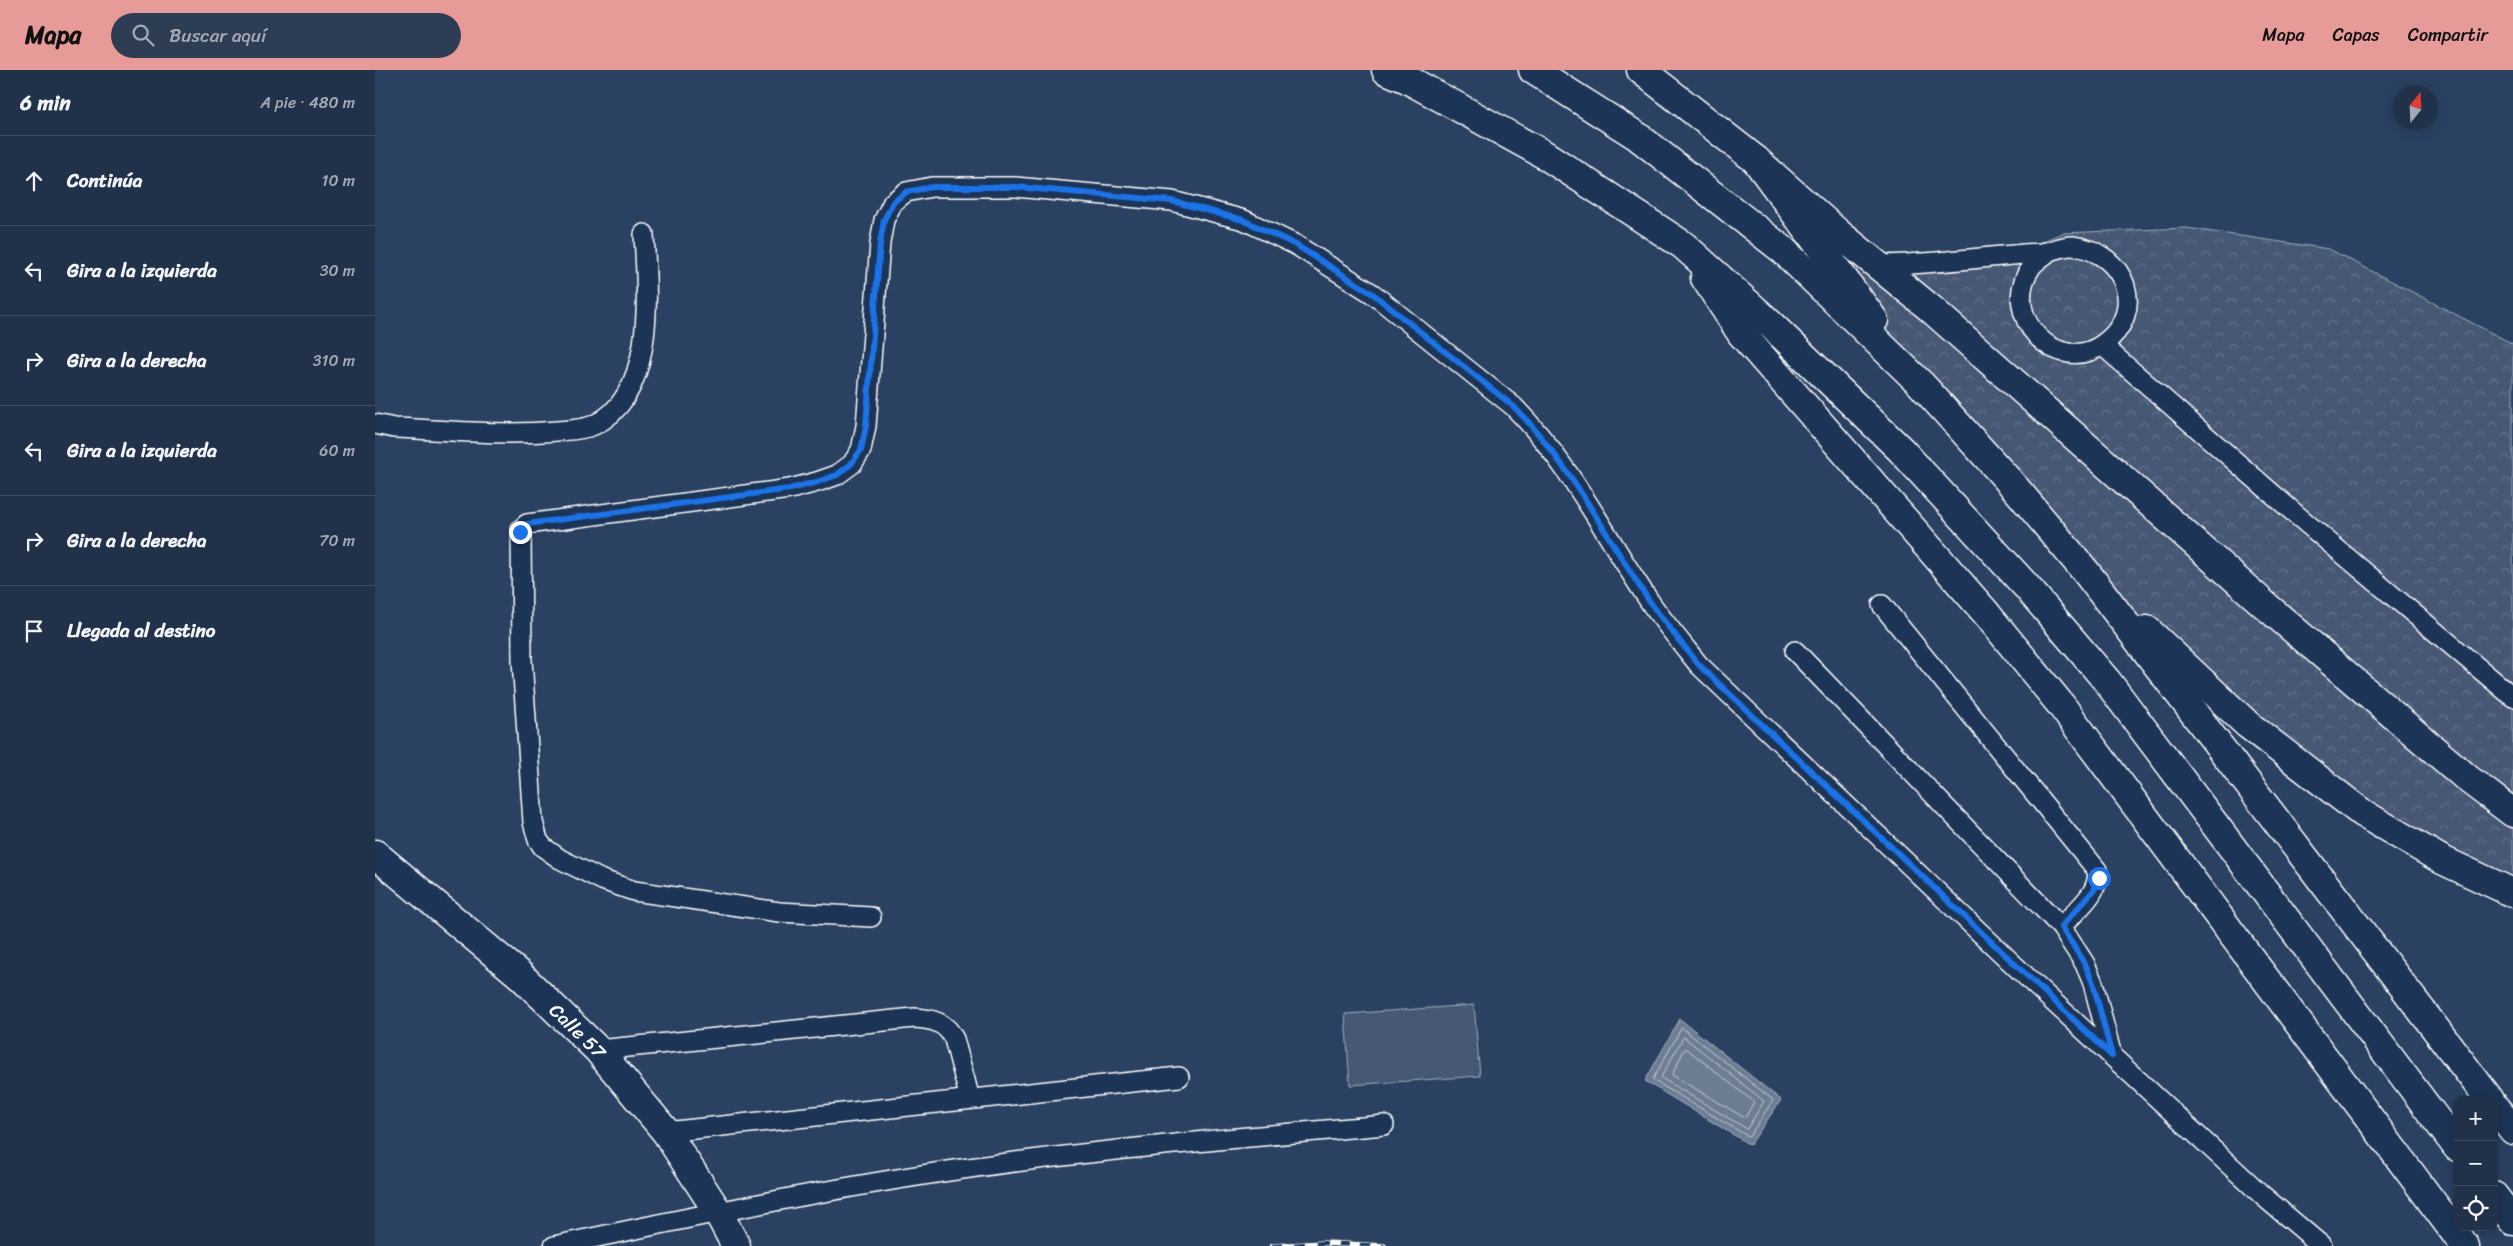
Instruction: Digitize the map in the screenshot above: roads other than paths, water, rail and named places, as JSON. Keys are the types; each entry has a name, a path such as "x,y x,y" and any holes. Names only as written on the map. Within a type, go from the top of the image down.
{"main road":[{"path":"1386,70 1407,79 1545,155 1683,245 1763,317 1901,450 2033,594 2107,681 2453,1142"},
{"path":"1533,70 1637,136 1783,250 1921,384 2018,491 2086,572 2487,1096"},
{"path":"1641,70 1756,160 1952,327 2273,612 2468,778 2513,813"},
{"path":"1756,160 1921,384"},
{"path":"1683,245 1741,333 1986,613 2061,705 2465,1246"},
{"path":"2086,572 2247,724 2362,813 2442,860 2513,893"},
{"name":"Calle 57","path":"375,854 520,975 598,1050 666,1132 718,1212 736,1246"},
{"path":"2498,1111 2513,1130"},
{"path":"2498,1201 2513,1221"}],"lane":[{"path":"871,917 779,912 634,891 576,868 543,847 538,840 533,822 521,660 521,529 527,524 790,489 837,475 851,464 861,450 866,426 880,243 884,220 893,202 906,192 932,187 1015,187 1172,201 1243,220 1296,245 1373,294 1513,406 1533,426 1569,474 1652,604 1699,665 2112,1056 2263,1196 2322,1246"},
{"path":"375,424 394,428 531,433 575,430 593,425 610,415 621,402 634,379 642,351 646,282 644,234"},
{"path":"1877,265 1951,261 2048,252 2071,246 2094,250 2113,263 2125,283 2127,306 2119,328 2102,345 2083,352 2061,351 2042,342 2027,326 2021,306 2022,285 2032,266 2048,252"},
{"path":"2102,345 2299,517 2513,697"},
{"path":"1882,605 2097,870 2099,878 2094,890 2061,927"},
{"path":"1795,651 2061,927 2085,964 2093,983 2112,1056"},
{"path":"598,1050 914,1018 927,1019 945,1025 950,1030 969,1099"},
{"path":"666,1132 1179,1078"},
{"path":"554,1246 718,1212 970,1168 1216,1139 1385,1125"}],"water":[{"path":"1680,1019 1781,1100 1750,1145 1645,1081"}],"railway":[{"path":"1272,1246 1324,1243 1384,1246"}]}
